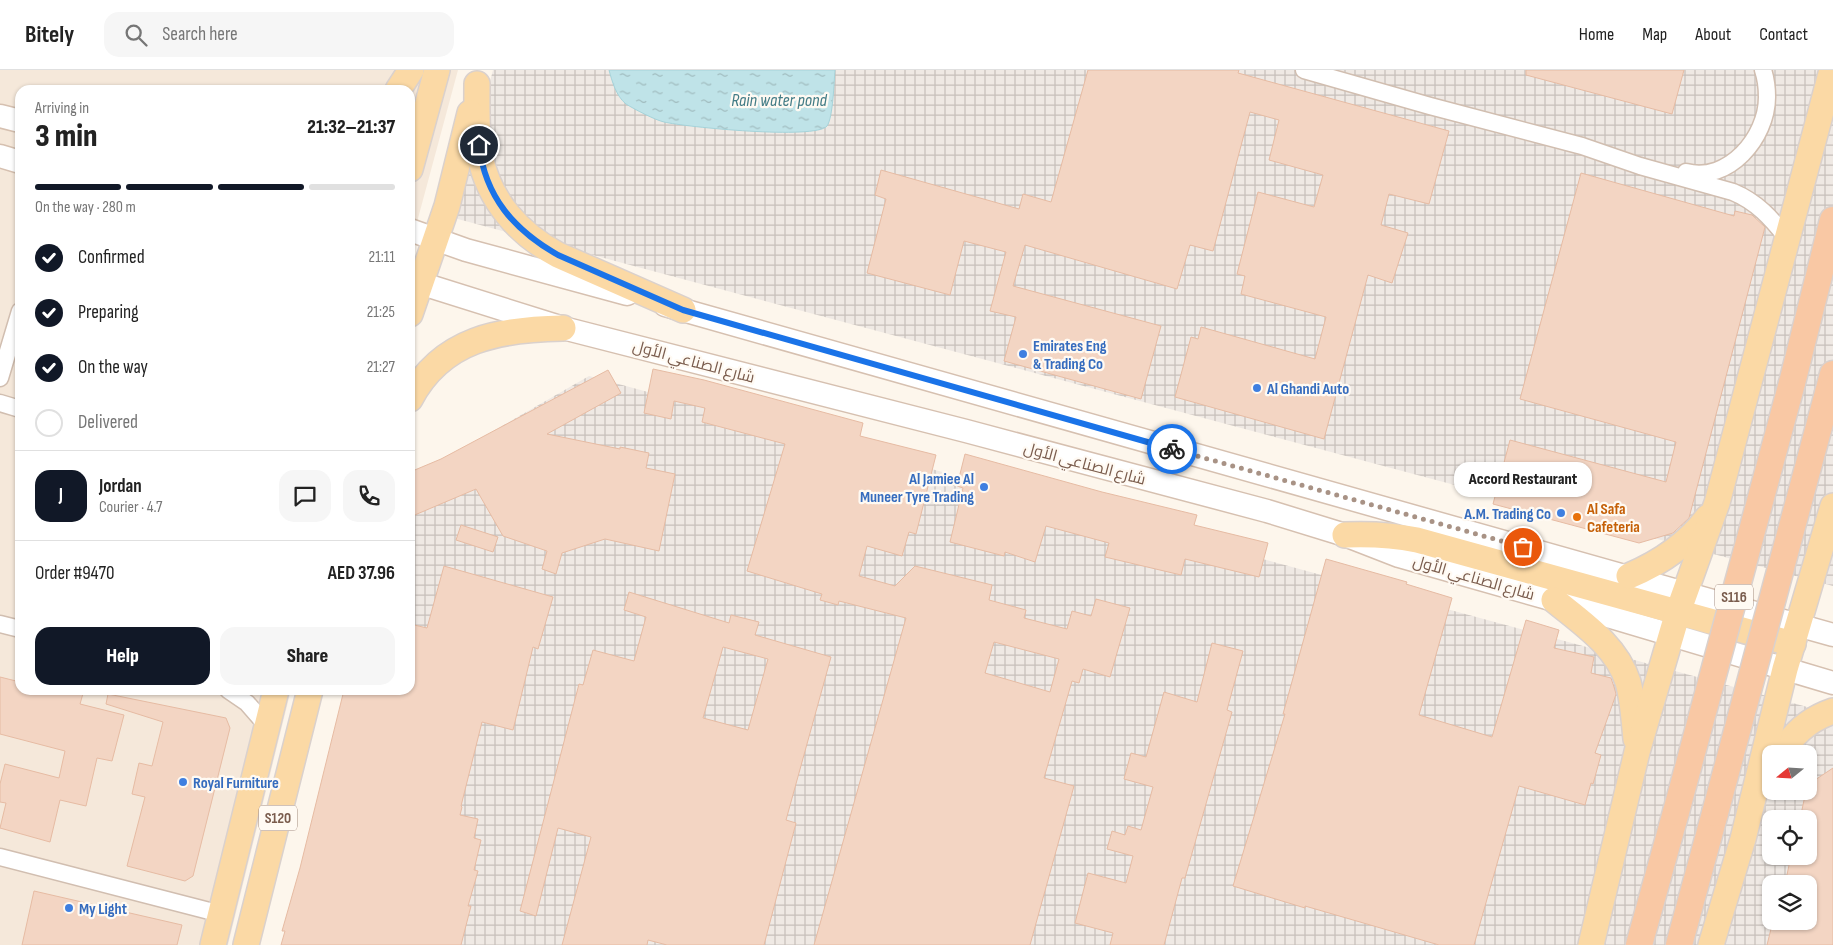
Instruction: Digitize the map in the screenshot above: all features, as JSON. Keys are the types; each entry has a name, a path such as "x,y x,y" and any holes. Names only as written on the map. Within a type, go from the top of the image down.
{"highway":[{"name":"S116","path":"1639,945 1792,383 1833,220"},
{"name":"S116","path":"1678,945 1831,384"}],"main road":[{"path":"401,85 411,70"},
{"path":"415,151 437,70"},
{"path":"1591,945 1637,752 1678,613 1717,503 1832,70"},
{"path":"415,281 436,239 447,206 479,77"},
{"path":"479,77 478,133 480,157 498,202 510,219 530,237 558,255 683,310"},
{"path":"0,116 15,120"},
{"path":"0,156 15,160"},
{"name":"شارع الصناعي الأول","path":"415,232 466,250 1629,576 1678,613 1785,669 1833,683"},
{"name":"شارع الصناعي الأول","path":"415,281 563,328 966,431 1267,511 1345,535 1399,556 1554,600 1678,613"},
{"path":"415,392 440,361 457,349 473,342 525,329 563,328"},
{"path":"1629,576 1663,559 1679,548 1706,519 1717,503"},
{"path":"1711,945 1743,839 1785,669 1833,506"},
{"path":"1345,535 1369,534 1417,540 1678,613 1795,634 1833,636"},
{"path":"1554,600 1604,642 1623,670 1631,695 1637,752"},
{"name":"S120","path":"213,945 275,695"},
{"name":"S120","path":"246,945 309,695"},
{"path":"1788,745 1794,735 1806,724 1815,718 1833,711"},
{"path":"1743,839 1758,813 1763,800"}],"street":[{"path":"1304,70 1582,146 1640,166 1743,196 1761,208 1788,238"},
{"path":"1640,166 1658,163 1688,173 1703,174 1718,171 1732,163 1746,150 1757,135 1764,117 1767,98 1763,70"},
{"path":"0,378 15,328"},
{"path":"0,403 15,408"},
{"path":"0,624 15,628"},
{"path":"235,695 247,703 268,727"},
{"path":"0,857 221,914"}],"shaded area":[{"path":"0,70 458,70 415,229 415,85 15,85 15,695 290,695 228,945 0,945"},
{"path":"493,70 1833,70 1833,586 454,218"},
{"path":"589,376 1833,714 1833,945 286,945 408,695 415,695 415,476"}],"water":[{"name":"Rain water pond","path":"609,70 835,70 831,116 827,126 818,130 800,132 749,131 664,122 626,104 617,93"}],"building":[{"path":"1088,70 1239,70 1238,73 1449,131 1429,204 1389,194 1381,225 1408,233 1392,283 1368,275 1324,439 1175,397 1191,337 1198,339 1201,327 1315,359 1326,317 1241,294 1245,276 1237,274 1258,192 1314,207 1323,175 1269,160 1279,120 1250,112 1213,251 1190,245 1177,289 1025,245 1013,286 1161,326 1141,399 1004,361 1016,317 990,311 1006,252 964,241 950,295 867,273 886,199 875,195 881,170 1019,209 1023,194 1051,202"},
{"path":"1526,70 1684,70 1672,114 1526,75"},
{"path":"1581,173 1734,216 1735,211 1752,215 1765,227 1689,518 1673,533 1639,543 1493,504 1510,440 1666,482 1676,442 1520,399"},
{"path":"653,369 704,380 863,423 860,436 936,455 916,534 909,532 902,556 867,546 859,576 895,586 915,566 992,585 989,600 1026,610 1024,618 1067,629 1072,611 1091,616 1096,599 1130,608 1110,677 1083,669 1079,683 1072,681 1044,778 1074,786 1030,945 814,945 906,618 839,601 838,605 820,600 822,594 747,571 785,444 702,422 705,408 674,401 671,419 644,413","holes":["994,642 1059,659 1050,692 985,673"]},
{"path":"608,370 621,393 547,434 649,453 646,468 675,474 659,551 605,539 562,553 556,574 542,569 547,551 503,536 476,489 415,515 415,470 441,459"},
{"path":"965,454 1102,492 1197,515 1194,525 1268,543 1259,577 1185,559 1181,575 1105,557 1109,543 1046,526 1035,562 1005,552 1004,556 950,542 963,488 957,486"},
{"path":"461,525 498,537 493,552 456,540"},
{"path":"1326,559 1407,582 1406,584 1452,598 1419,715 1492,737 1526,620 1559,630 1554,648 1594,657 1591,673 1611,678 1616,694 1595,753 1601,755 1585,805 1519,786 1474,945 1439,945 1233,886 1285,714 1283,714"},
{"path":"444,566 553,597 538,649 533,647 513,730 482,722 460,815 478,819 474,838 481,840 474,870 478,871 468,906 471,906 461,945 281,945 285,931 282,931 300,868 343,695 415,695 415,625 427,628"},
{"path":"629,592 729,623 731,615 759,622 755,635 831,657 786,820 796,823 764,945 667,945 648,940 647,945 562,945 591,837 558,828 536,916 520,911 579,684 583,685 593,650 634,661 646,617 624,610","holes":["723,647 768,659 748,730 703,718"]},
{"path":"1212,643 1243,651 1227,710 1232,712 1164,945 1110,945 1113,933 1075,923 1088,873 1126,883 1133,856 1107,849 1112,831 1125,835 1128,826 1141,830 1153,787 1124,779 1131,753 1146,757 1164,692 1197,702"},
{"path":"0,677 15,681 15,695 83,695 80,704 124,715 112,761 97,758 86,806 60,800 50,842 0,828 6,803 0,802 0,784 5,764 59,778 65,751 0,734"},
{"name":"Royal Furniture","path":"108,695 113,695 226,718 230,728 193,876 185,881 127,866 145,797 132,794 139,763 152,766 163,722 106,704"},
{"path":"1833,768 1833,945 1767,945 1771,930 1817,930 1817,875 1787,875 1789,865 1817,865 1817,810 1802,810 1804,800 1818,800 1818,778"},
{"name":"My Light","path":"34,891 182,925 177,945 22,945"}],"way so far":[{"path":"1172,449 1523,547"}],"place":[{"name":"Emirates Eng & Trading Co","path":"1023,354"},
{"name":"Al Ghandi Auto","path":"1257,388"},
{"name":"Al Jamiee Al Muneer Tyre Trading","path":"984,487"},
{"name":"A.M. Trading Co","path":"1561,513"},
{"name":"Al Safa Cafeteria","path":"1577,517"},
{"name":"Accord Restaurant","path":"1523,547"},
{"name":"Royal Furniture","path":"183,782"},
{"name":"My Light","path":"69,908"}],"route":[{"path":"479,145 480,157 488,181 498,202 510,219 524,233 558,255 683,310 1172,449"}]}
